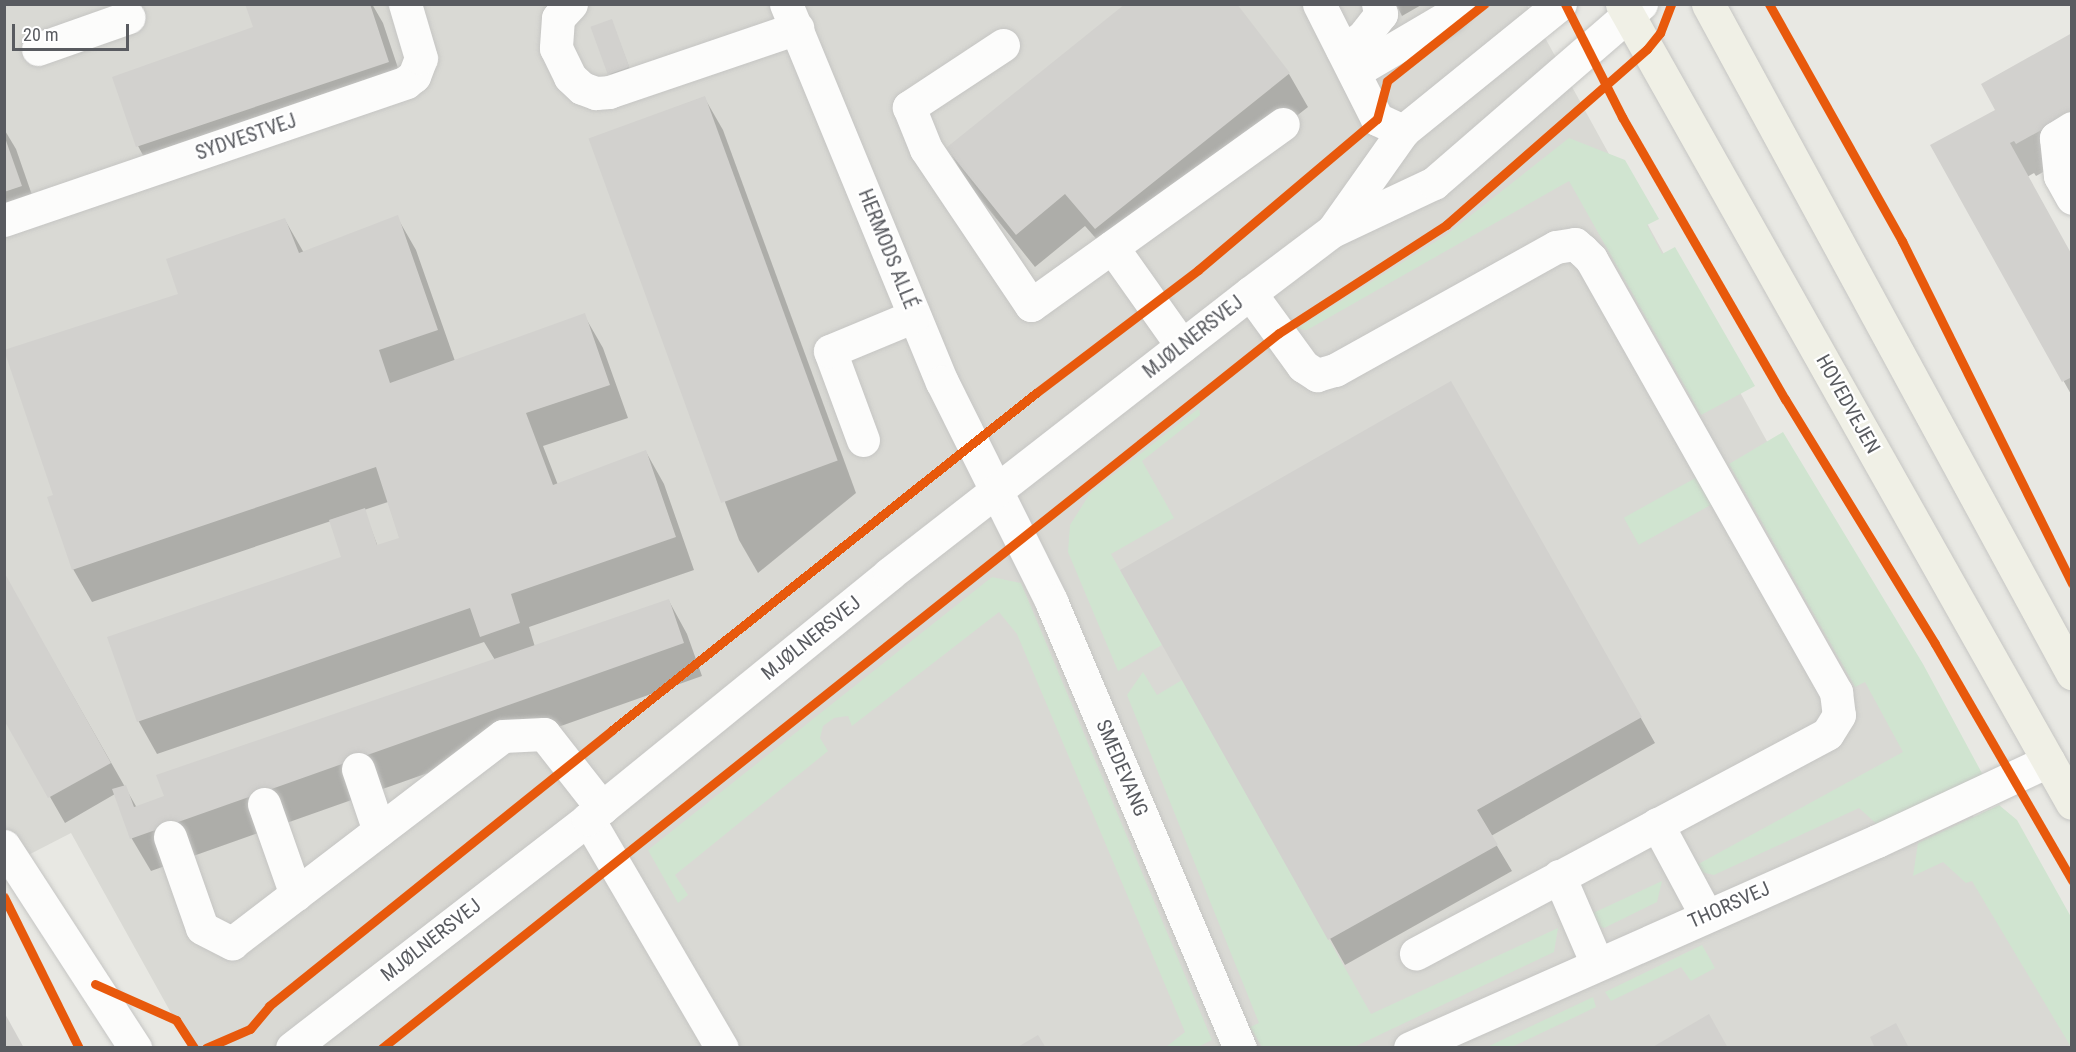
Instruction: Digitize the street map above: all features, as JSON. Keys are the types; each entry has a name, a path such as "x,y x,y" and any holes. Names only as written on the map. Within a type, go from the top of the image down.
{"main road":[{"path":"1708,4 2072,673"},
{"name":"HOVEDVEJEN","path":"1630,8 2072,803"}],"street":[{"name":"SYDVESTVEJ","path":"4,220 406,82 414,76 422,58 405,4"},
{"path":"571,4 558,18 556,48 570,77 582,88 596,93 640,82 795,12"},
{"path":"1319,4 1377,119 1403,131"},
{"path":"1348,61 1381,14 1378,4"},
{"path":"1348,61 1449,16 1458,4"},
{"name":"MJØLNERSVEJ","path":"1332,231 1403,131 1560,4"},
{"name":"MJØLNERSVEJ","path":"292,1047 595,813 994,492 1250,293 1332,231 1434,183 1630,8"},
{"name":"HERMODS ALLÉ","path":"795,12 914,316 994,492"},
{"path":"38,49 129,17"},
{"path":"1003,45 909,107 926,149 1031,305 1283,124"},
{"path":"2072,128 2056,138 2060,176 2072,198"},
{"path":"1250,293 1303,366 1317,375 1335,370 1556,247 1575,244 1592,259 1836,692 1839,715 1827,734 1416,953"},
{"path":"1112,247 1182,346"},
{"path":"863,440 830,351 914,316"},
{"name":"SMEDEVANG","path":"994,492 1051,601 1240,1047"},
{"path":"170,837 202,928 232,943 503,736 544,734 595,813 722,1047"},
{"name":"THORSVEJ","path":"1410,1047 1877,841 2048,761"},
{"path":"358,769 379,831"},
{"path":"264,804 296,895"},
{"path":"1657,824 1706,915"},
{"path":"4,846 135,1047"},
{"path":"1559,876 1597,964"}],"shaded area":[{"path":"5,5 1527,5 2071,994 2071,1047 190,1047 71,833 5,867"}],"green space":[{"path":"1569,138 1625,160 1659,219 1647,225 1662,254 1675,247 1755,386 1701,415 1569,181 1307,330 1296,329 1446,235"},
{"path":"1199,408 1200,415 1142,461 1174,518 1111,554 1162,645 1118,671 1068,552 1070,525 1091,492"},
{"path":"1783,432 1923,664 1984,777 1879,826 1859,808 1714,875 1696,871 1693,867 1903,752 1865,682 1855,687 1729,464"},
{"path":"1699,476 1714,503 1639,545 1624,518"},
{"path":"992,577 1021,583 1212,1040 1198,1047 1166,1047 1185,1032 1017,634 999,612 852,726 848,716 834,718 823,726 820,738 828,751 675,875 688,895 678,903 648,850"},
{"path":"1143,672 1157,695 1182,680 1371,1014 1558,928 1554,952 1354,1047 1262,1047 1250,1027 1259,1023 1127,695"},
{"path":"1999,805 2017,820 2071,917 2071,1047 1972,881 1966,883 1943,862 1913,876 1918,843"},
{"path":"1662,881 1657,902 1604,928 1589,921 1591,914"},
{"path":"1702,945 1715,968 1691,981 1681,967 1611,1001 1605,992"},
{"path":"1593,997 1596,1007 1512,1047 1487,1047"}],"building":[{"path":"245,4 370,4 389,62 136,147 112,77 253,27"},
{"path":"1125,4 1237,4 1290,73 1095,229 1065,194 1016,235 946,148"},
{"path":"612,19 629,67 608,75 590,27"},
{"path":"2072,33 2072,113 2016,144 2014,141 2010,143 2072,255 2072,377 2062,382 1930,145 1995,110 1981,84"},
{"path":"705,96 838,461 721,503 588,138"},
{"path":"4,135 22,186 4,192"},
{"path":"398,215 438,330 379,350 390,383 585,313 610,385 526,413 553,485 646,450 676,537 511,594 520,623 480,637 470,608 137,722 107,637 341,557 329,520 365,508 377,545 399,538 376,467 72,570 47,497 53,495 4,350 178,294 166,259 285,218 299,253"},
{"path":"1451,381 1642,717 1477,810 1498,845 1328,940 1120,570"},
{"path":"4,572 111,763 48,798 4,720"},
{"path":"669,599 684,643 130,839 112,789 126,785 134,807 164,796 156,775"},
{"path":"4,1012 24,1048 4,1048"},
{"path":"1709,1014 1728,1048 1651,1048"},
{"path":"1896,1023 1909,1048 1875,1048 1870,1037"},
{"path":"1038,1035 1046,1048 1016,1048"}],"cycle path":[{"path":"206,1048 250,1029 269,1006 612,730 1036,393 1198,270 1377,119 1387,81 1484,4"},
{"path":"1565,4 1622,117 1785,399 1935,644 2072,880"},
{"path":"382,1048 1279,333 1446,225 1647,49 1660,33 1671,4"},
{"path":"1769,4 1902,241 2072,583"},
{"path":"4,897 79,1048"},
{"path":"95,984 176,1020 194,1048"}]}
